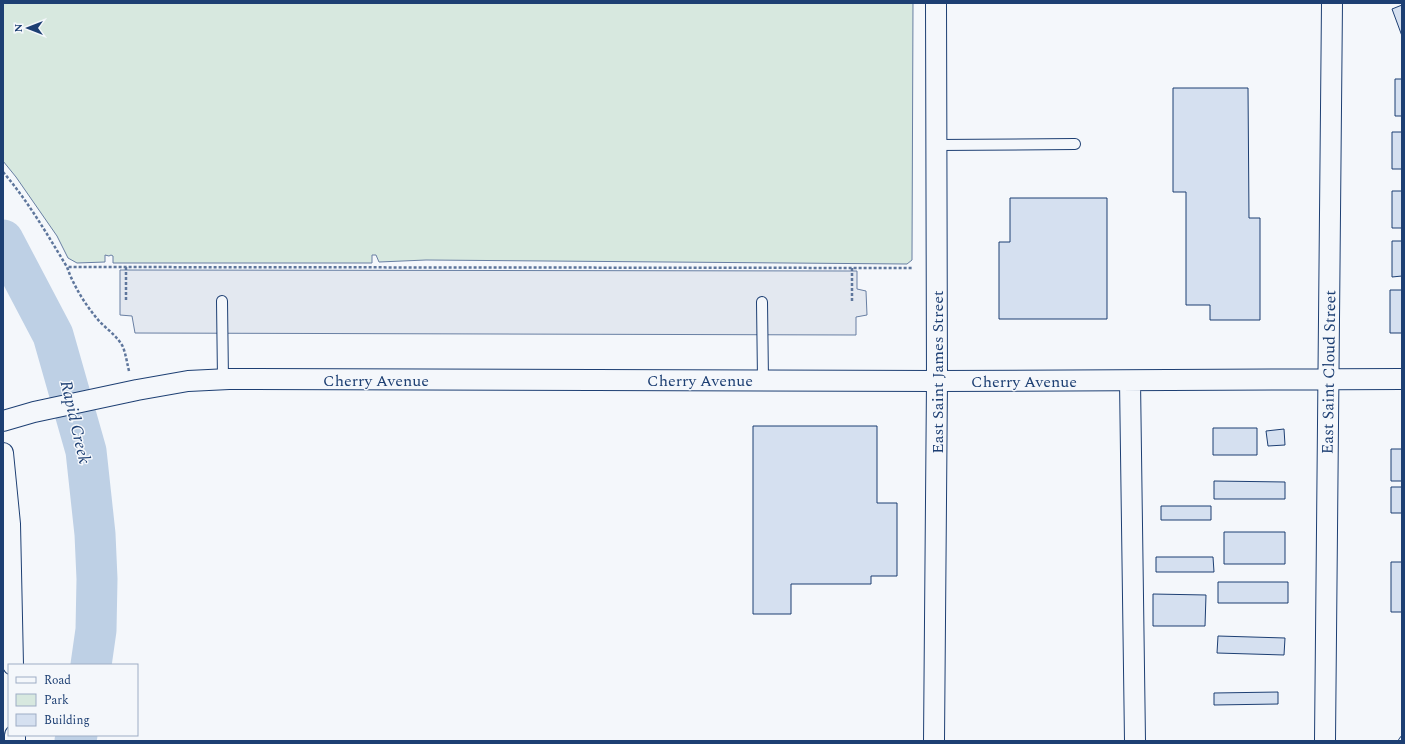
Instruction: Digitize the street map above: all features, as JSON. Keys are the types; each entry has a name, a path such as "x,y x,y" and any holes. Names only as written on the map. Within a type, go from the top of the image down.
{"street":[{"name":"East Saint James Street","path":"934,741 937,381 936,3"},
{"name":"East Saint Cloud Street","path":"1325,741 1332,3"},
{"name":"Cherry Avenue","path":"3,421 34,412 137,390 188,381 1402,380"},
{"path":"1130,381 1135,741"},
{"path":"3,453 10,524 13,664"}],"lane":[{"path":"937,145 1075,144"},
{"path":"222,301 223,380"},
{"path":"762,302 763,380"}],"path":[{"path":"3,172 39,220 67,267 71,280 88,306 123,348 129,372"},
{"path":"67,267 913,268"},
{"path":"126,267 126,301"},
{"path":"852,268 852,302"}],"green space":[{"path":"3,3 913,3 912,260 907,264 426,260 379,262 376,255 372,255 372,263 113,263 113,256 105,255 105,262 77,263 68,258 57,236 16,177 3,161"}],"shaded area":[{"path":"120,270 857,271 857,289 866,291 867,315 856,317 856,335 135,333 132,316 120,315"}],"building":[{"path":"1402,5 1402,36 1392,9"},
{"path":"1395,79 1402,79 1402,116 1395,116"},
{"path":"1173,88 1248,88 1249,218 1260,218 1260,320 1210,320 1210,305 1186,305 1186,192 1173,192"},
{"path":"1392,132 1402,132 1402,169 1392,169"},
{"path":"1392,191 1402,191 1402,228 1392,228"},
{"path":"1010,198 1107,198 1107,319 999,319 999,242 1010,242"},
{"path":"1392,241 1402,241 1402,276 1392,277"},
{"path":"1390,290 1402,290 1402,333 1390,333"},
{"path":"753,426 877,426 877,503 897,503 897,576 871,576 871,584 791,584 791,614 753,614"},
{"path":"1213,428 1257,428 1257,455 1213,455"},
{"path":"1284,429 1285,445 1268,446 1266,431"},
{"path":"1391,449 1402,449 1402,481 1391,481"},
{"path":"1214,481 1285,482 1285,499 1214,499"},
{"path":"1391,487 1402,487 1402,513 1391,513"},
{"path":"1161,506 1211,506 1211,520 1161,520"},
{"path":"1224,532 1285,532 1285,564 1224,564"},
{"path":"1156,557 1213,557 1214,572 1156,572"},
{"path":"1391,562 1402,562 1402,612 1391,612"},
{"path":"1218,582 1288,582 1288,603 1218,603"},
{"path":"1153,594 1206,595 1205,626 1153,626"},
{"path":"1218,636 1285,638 1284,655 1217,653"},
{"path":"1278,692 1278,704 1214,705 1214,693"}],"waterway":[{"name":"Rapid Creek","path":"3,240 53,335 86,451 95,534 97,579 96,630 91,664"},
{"name":"Rapid Creek","path":"75,741 77,736"}]}
